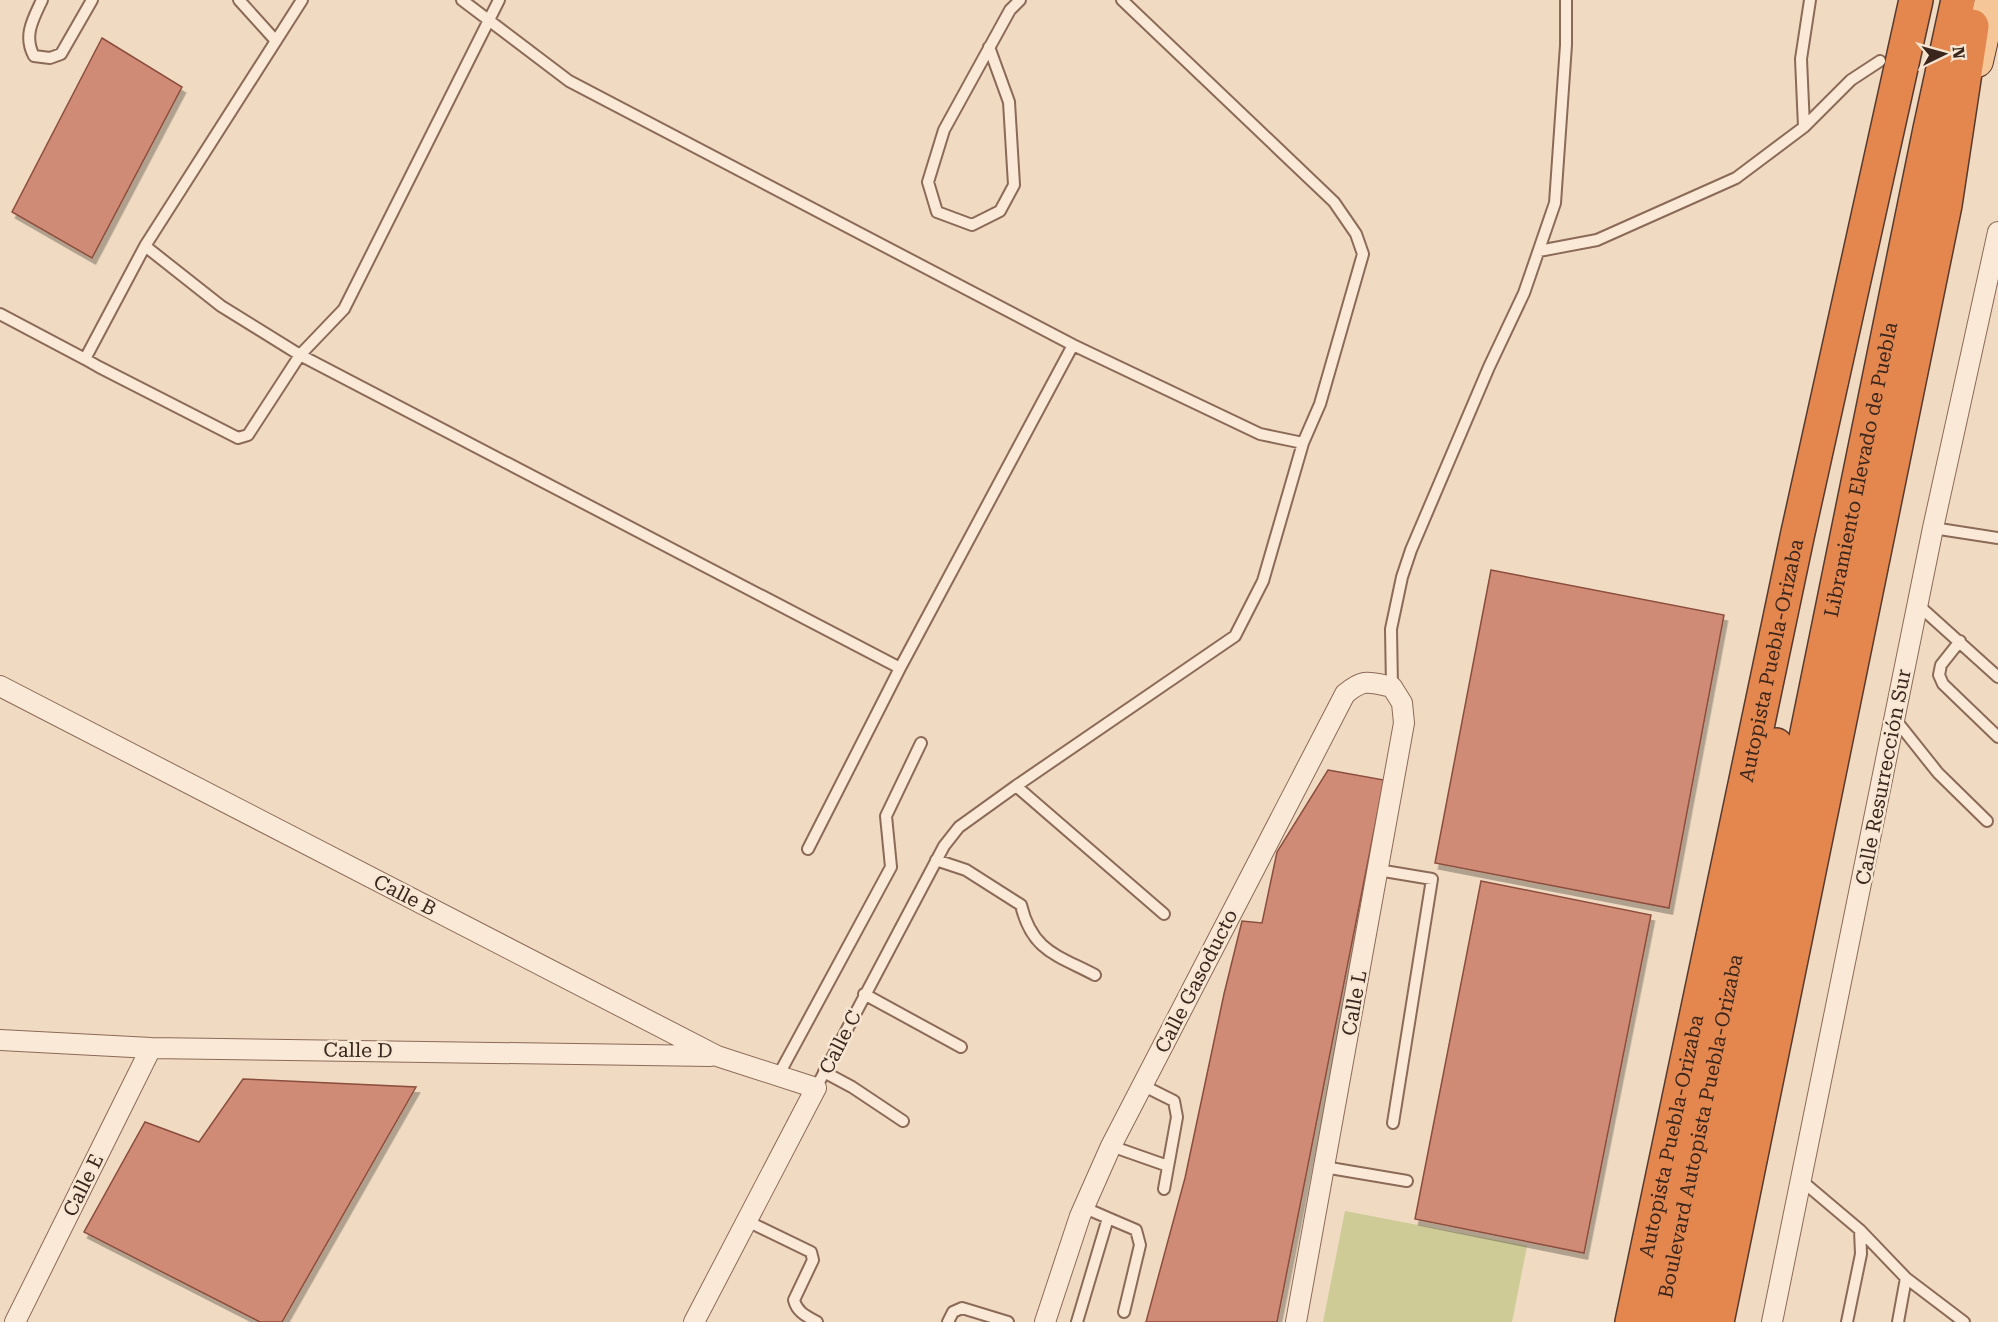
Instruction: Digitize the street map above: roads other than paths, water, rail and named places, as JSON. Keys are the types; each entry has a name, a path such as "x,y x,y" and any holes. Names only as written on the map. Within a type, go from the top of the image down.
{"highway":[{"path":"1797,537 1790,498 1792,458 1893,0"},
{"name":"Autopista Puebla-Orizaba","path":"1632,1322 1797,537 1916,0"},
{"name":"Libramiento Elevado de Puebla","path":"1753,935 1796,637 1929,0"},
{"name":"Libramiento Elevado de Puebla","path":"1753,935 1958,0"},
{"path":"1717,1322 1945,206 1975,0"},
{"name":"Boulevard Autopista Puebla-Orizaba","path":"1660,1322 1753,935"},
{"name":"Boulevard Autopista Puebla-Orizaba","path":"1687,1322 1753,935"}],"main road":[{"path":"1945,206 1991,0"}],"street":[{"name":"Calle Resurrección Sur","path":"1772,1322 1917,604 1998,232"},
{"name":"Calle Gasoducto","path":"1045,1322 1080,1216 1111,1146 1345,694 1357,684 1369,682 1392,687"},
{"name":"Calle B","path":"0,687 717,1056 778,1076 820,1080"},
{"name":"Calle L","path":"1296,1322 1404,723 1402,703 1392,687"},
{"name":"Calle D","path":"0,1040 151,1047 717,1056"},
{"name":"Calle E","path":"15,1322 151,1047"},
{"name":"Calle C","path":"694,1322 820,1080"}],"lane":[{"path":"42,0 30,24 28,46 34,56 50,58 61,54 92,0"},
{"path":"239,0 276,41"},
{"path":"85,359 145,246 302,0"},
{"path":"462,0 569,81 1073,345 1260,434 1303,443"},
{"path":"0,314 238,438 248,435 300,355 345,309 499,0"},
{"path":"989,47 1009,102 1014,185 1000,211 972,225 937,212 928,182 944,130 989,47 1010,10 1020,0"},
{"name":"Calle C","path":"820,1080 936,860 959,827 1235,636 1263,581 1303,443 1320,404 1363,254 1356,234 1334,202 1122,0"},
{"path":"1392,687 1391,629 1405,568 1489,367 1524,293 1555,203 1566,45 1566,0"},
{"path":"1804,127 1801,60 1810,0"},
{"path":"1539,251 1598,240 1736,178 1804,127 1851,80 1880,61"},
{"path":"145,246 221,306 300,355 900,668"},
{"path":"808,849 900,668 1073,345"},
{"path":"1933,528 1998,538"},
{"path":"1917,604 1998,677"},
{"path":"1960,641 1941,666 1939,675 1943,684 1998,736"},
{"path":"1895,719 1938,772 1987,821"},
{"path":"778,1076 891,867 886,816 921,743"},
{"path":"1016,786 1164,914"},
{"path":"936,860 966,870 1021,905 1023,915 1036,941 1047,950 1095,975"},
{"path":"1378,870 1432,879 1393,1123"},
{"path":"864,994 961,1047"},
{"path":"820,1080 852,1087 903,1121"},
{"path":"1142,1086 1174,1101 1178,1117 1164,1189"},
{"path":"1111,1146 1168,1166"},
{"path":"1324,1167 1407,1181"},
{"path":"1802,1181 1860,1230 1906,1278 1964,1322"},
{"path":"1085,1208 1136,1230 1140,1239 1124,1312"},
{"path":"1077,1322 1108,1218"},
{"path":"747,1221 811,1252 813,1260 794,1300 796,1308 801,1313 817,1322"},
{"path":"1847,1322 1861,1254 1860,1230"},
{"path":"1898,1322 1906,1278"},
{"path":"948,1322 953,1312 962,1308 1008,1322"}]}
